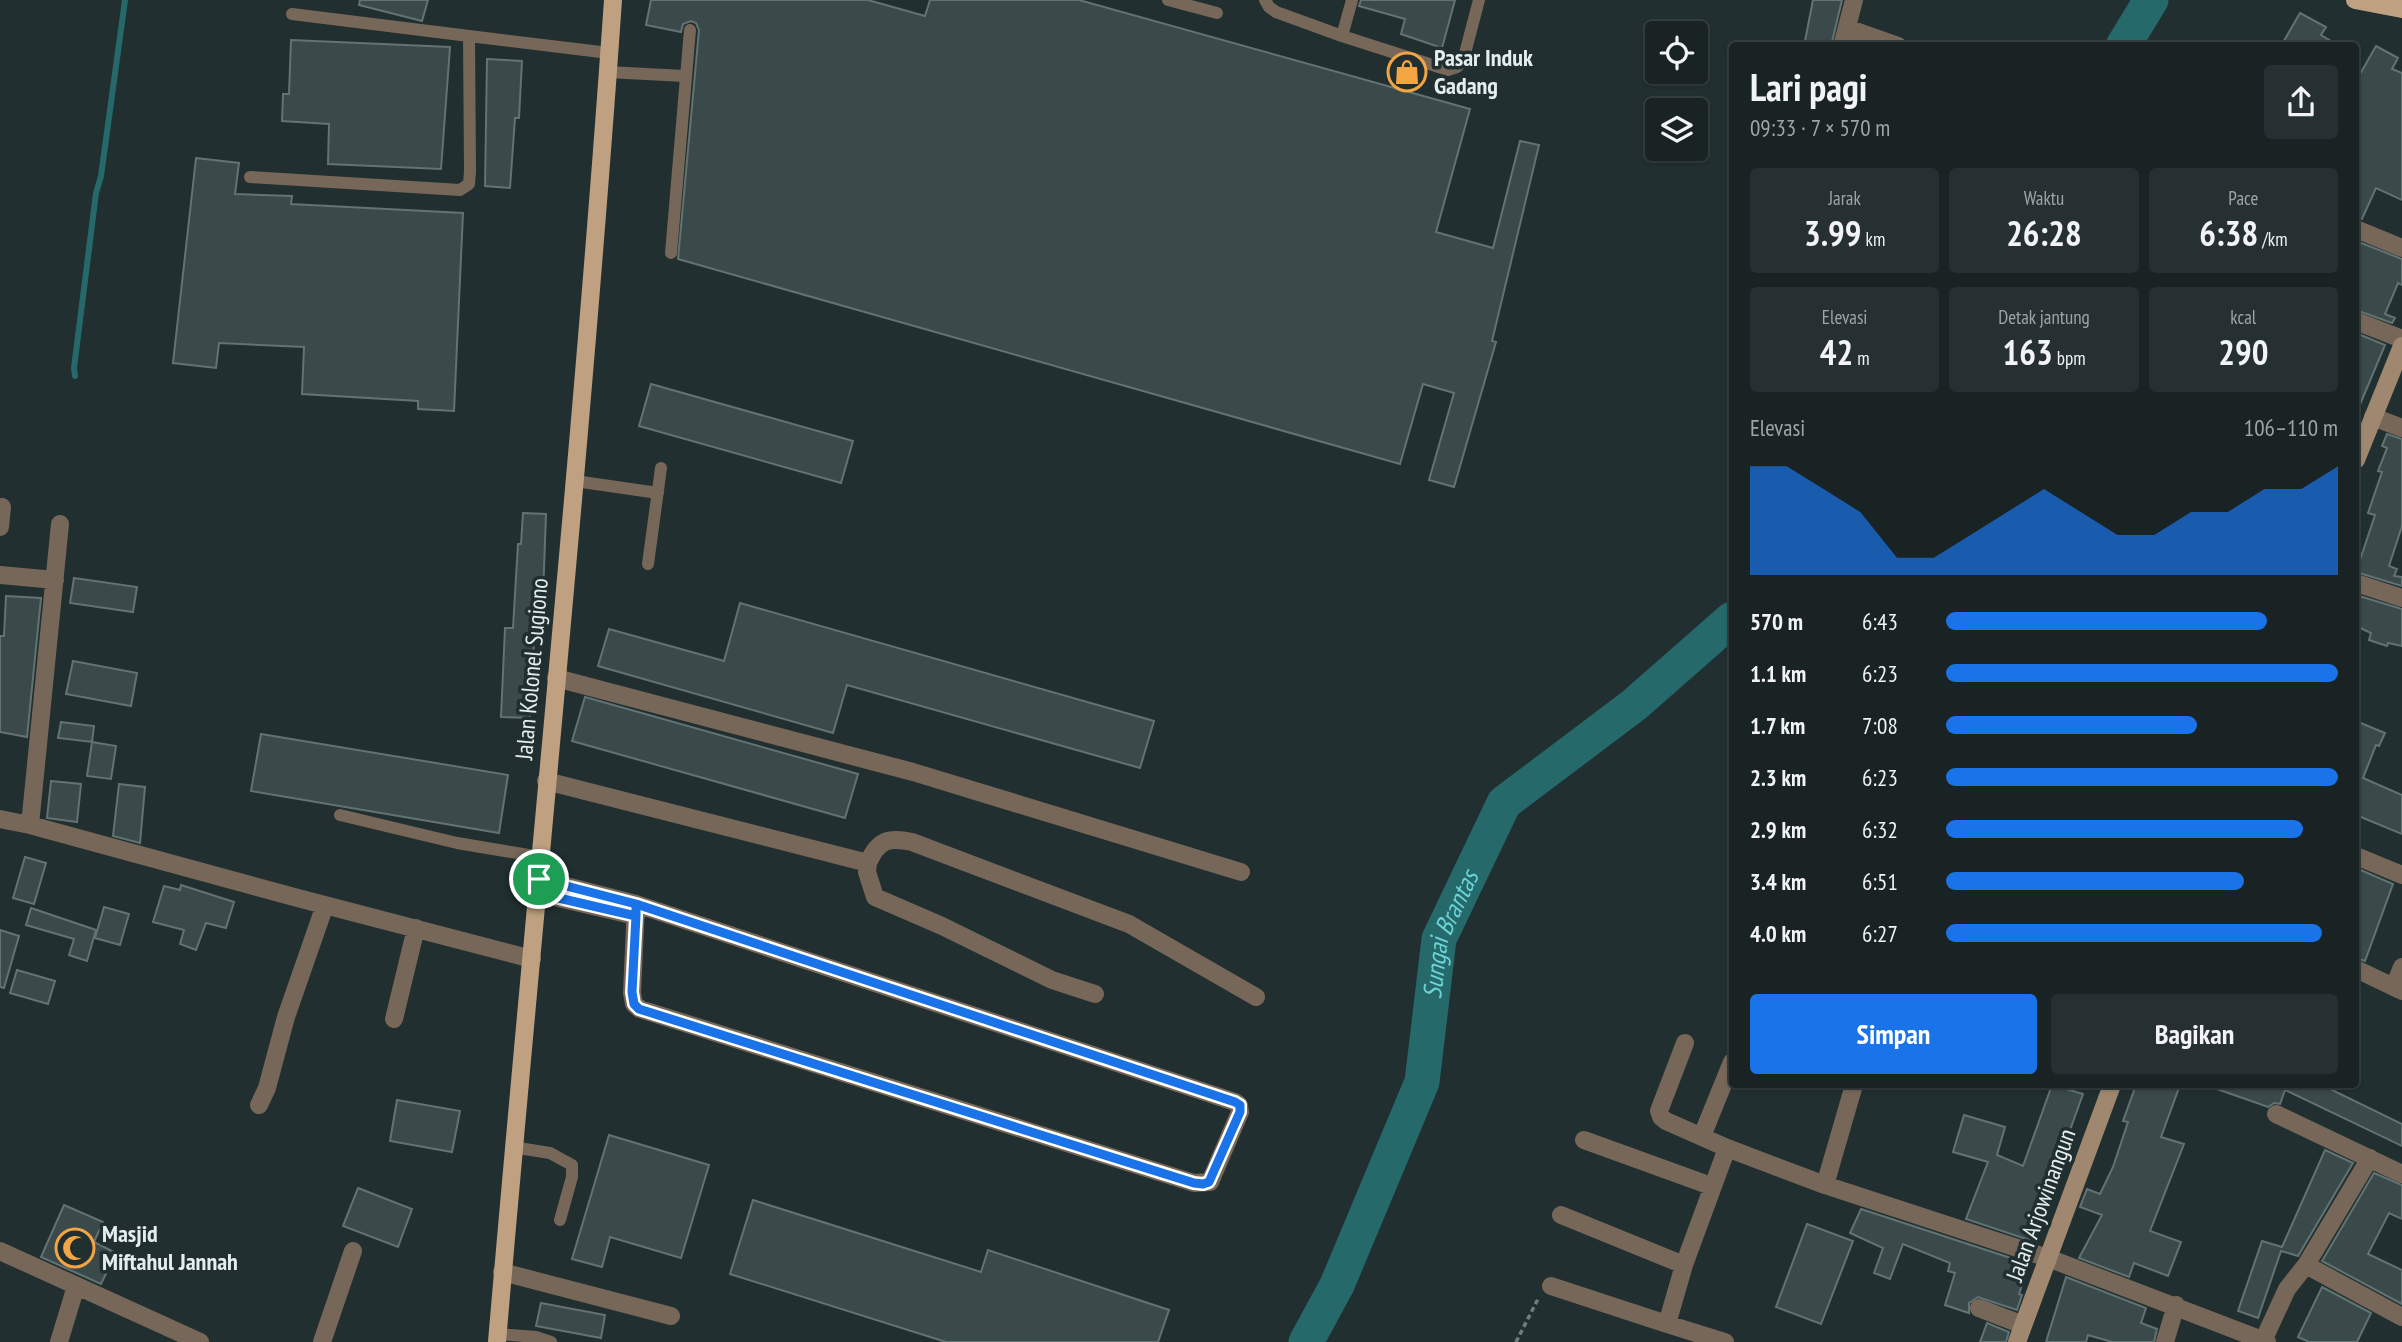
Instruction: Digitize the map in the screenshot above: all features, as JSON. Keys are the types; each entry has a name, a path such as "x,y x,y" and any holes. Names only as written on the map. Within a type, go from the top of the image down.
{"main road":[{"name":"Jalan Kolonel Sugiono","path":"497,1338 512,1147 532,959 575,481 612,0"},
{"path":"2355,0 2402,9"},
{"path":"2359,449 2366,422 2402,346"},
{"name":"Jalan Arjowinangun","path":"2020,1333 2111,1088"}],"street":[{"path":"1843,42 1854,0"},
{"path":"1847,28 1887,42"},
{"path":"2359,230 2402,248"},
{"path":"2359,322 2402,340"},
{"path":"2366,422 2402,428"},
{"path":"0,527 2,507"},
{"path":"30,825 60,524"},
{"path":"0,575 55,580"},
{"path":"2359,584 2402,598"},
{"path":"556,678 913,772 1241,872"},
{"path":"546,781 868,863"},
{"path":"0,819 532,959"},
{"path":"1095,994 1052,980 942,926 875,897 867,872 873,851 883,842 895,839 912,842 1129,924 1256,997"},
{"path":"2359,857 2402,875"},
{"path":"538,886 636,910 1235,1102 1240,1105 1240,1112 1209,1182 1194,1183 639,1009 634,1004 632,992 636,910"},
{"path":"259,1105 267,1088 286,1017 325,905"},
{"path":"394,1019 416,928"},
{"path":"2359,971 2398,989 2402,967"},
{"path":"1685,1043 1659,1111 1666,1121 1727,1148 1825,1185 2048,1258 2265,1341 2287,1289 2306,1265 2370,1158"},
{"path":"1702,1136 1729,1069"},
{"path":"1825,1185 1853,1088"},
{"path":"2276,1114 2402,1174"},
{"path":"1584,1140 1711,1186"},
{"path":"1667,1324 1684,1265 1727,1148"},
{"path":"1561,1215 1684,1265"},
{"path":"0,1251 201,1342"},
{"path":"322,1342 354,1251"},
{"path":"2306,1265 2402,1317"},
{"path":"502,1272 671,1316"},
{"path":"59,1342 76,1286"},
{"path":"1551,1286 1725,1342"},
{"path":"2165,1342 2176,1305"},
{"path":"1979,1308 2020,1333"}],"lane":[{"path":"1168,0 1217,13"},
{"path":"1265,0 1276,12 1448,70 1463,61 1479,0"},
{"path":"1342,36 1352,0"},
{"path":"292,14 469,36 685,76"},
{"path":"671,253 690,30"},
{"path":"250,177 460,190 469,184 470,171 469,36"},
{"path":"648,564 661,468"},
{"path":"575,481 658,493"},
{"path":"340,815 457,843 541,857"},
{"path":"512,1147 550,1153 572,1165 572,1177 560,1220"},
{"path":"497,1338 536,1338 551,1342"}],"path":[{"path":"1516,1342 1545,1286 1551,1286"}],"building":[{"path":"360,0 428,0 422,21 359,5"},
{"path":"651,0 868,0 925,16 930,0 1079,0 1470,109 1436,232 1493,248 1520,141 1539,145 1492,341 1496,342 1454,487 1429,480 1454,393 1423,384 1400,464 678,259 699,30 696,23 691,21 683,24 681,32 646,25"},
{"path":"1361,0 1455,0 1442,48 1401,34 1405,19 1359,6"},
{"path":"1813,0 1842,0 1832,42 1805,41"},
{"path":"2300,13 2326,27 2321,35 2332,42 2283,42"},
{"path":"291,40 450,47 441,169 328,164 329,124 282,121 283,94 289,94"},
{"path":"2376,46 2398,58 2392,69 2402,73 2402,200 2376,188 2362,219 2359,218 2359,76"},
{"path":"487,59 522,61 519,118 515,118 510,188 485,186"},
{"path":"196,158 239,163 235,194 292,196 291,204 463,213 454,411 418,409 418,401 302,394 304,347 219,343 216,368 173,363"},
{"path":"2359,242 2402,259 2402,285 2398,283 2385,314 2395,318 2392,323 2359,311"},
{"path":"2359,334 2385,345 2359,407"},
{"path":"651,384 853,441 841,483 639,426"},
{"path":"2387,434 2402,439 2402,526 2389,566 2397,569 2394,576 2402,577 2402,586 2359,573 2359,563 2375,515 2368,513 2382,472 2378,471 2387,448 2382,446"},
{"path":"523,513 546,514 542,623 535,623 530,718 501,717 505,628 513,628 518,544 521,544"},
{"path":"74,578 137,587 133,612 70,603"},
{"path":"6,596 41,598 27,737 0,732 0,636 4,636"},
{"path":"2359,596 2402,609 2402,646 2388,643 2387,646 2369,640 2371,633 2359,627"},
{"path":"740,603 1154,721 1140,768 847,685 833,733 598,666 609,629 724,661"},
{"path":"73,661 137,673 131,706 66,694"},
{"path":"585,697 858,774 845,818 572,741"},
{"path":"61,722 94,726 92,742 58,738"},
{"path":"2359,722 2385,733 2379,746 2376,745 2363,778 2402,795 2402,834 2359,816"},
{"path":"261,734 508,775 499,833 251,791"},
{"path":"92,742 116,746 111,779 87,776"},
{"path":"51,781 81,784 77,822 47,818"},
{"path":"119,784 145,787 140,843 113,836"},
{"path":"25,857 46,863 34,904 13,898"},
{"path":"2359,869 2393,884 2365,961 2359,959"},
{"path":"181,885 234,902 226,928 206,923 196,950 180,944 184,930 153,922 164,886 180,890"},
{"path":"104,907 129,914 120,945 95,938"},
{"path":"31,908 96,930 87,961 69,955 74,939 26,925"},
{"path":"0,930 19,936 4,988 0,987"},
{"path":"17,970 55,981 48,1004 10,993"},
{"path":"2051,1088 2083,1094 2056,1169 2038,1209 2029,1240 1966,1219 1988,1162 1953,1152 1964,1115 2005,1127 1997,1155 2023,1166"},
{"path":"2135,1088 2179,1088 2161,1137 2184,1144 2150,1231 2181,1242 2168,1276 2134,1263 2129,1277 2079,1258 2102,1215 2080,1207 2087,1189 2100,1194 2113,1167 2128,1122 2123,1121"},
{"path":"2214,1088 2328,1088 2402,1124 2402,1146 2285,1090 2280,1104 2274,1103 2268,1107"},
{"path":"397,1100 460,1111 452,1152 390,1141"},
{"path":"609,1135 709,1165 681,1258 610,1237 602,1267 572,1259"},
{"path":"2325,1150 2353,1163 2298,1256 2281,1251 2258,1318 2238,1311 2262,1241 2282,1247"},
{"path":"2374,1173 2402,1185 2402,1219 2389,1213 2368,1254 2402,1270 2402,1304 2322,1261"},
{"path":"358,1188 412,1209 398,1247 343,1226"},
{"path":"753,1200 981,1272 988,1250 1169,1310 1158,1342 946,1342 730,1274"},
{"name":"Masjid Miftahul Jannah","path":"64,1205 103,1222 94,1242 116,1253 101,1284 41,1257"},
{"path":"1861,1209 2029,1264 2019,1294 2022,1295 2017,1310 1978,1297 1969,1303 1969,1313 1945,1305 1955,1273 1948,1271 1950,1263 1903,1244 1890,1279 1874,1273 1883,1248 1850,1233"},
{"path":"1807,1224 1853,1241 1821,1324 1776,1307"},
{"path":"2066,1277 2146,1308 2141,1323 2157,1329 2154,1342 2112,1342 2088,1335 2086,1342 2046,1342"},
{"path":"2322,1287 2371,1313 2357,1342 2309,1342 2298,1337"},
{"path":"541,1303 605,1315 601,1338 536,1326"},
{"path":"1987,1323 2009,1332 2006,1342 1980,1342"}],"waterway":[{"path":"75,376 96,193 101,176 125,0"},
{"name":"Sungai Brantas","path":"2125,42 2151,0"},
{"name":"Sungai Brantas","path":"1306,1342 1337,1285 1422,1082 1439,939 1504,803 1634,705 1729,622"}],"place":[{"name":"Pasar Induk Gadang","path":"1407,72"},
{"name":"Masjid Miftahul Jannah","path":"75,1248"}],"route":[{"path":"539,879 537,893 636,916 636,904 1235,1102 1240,1105 1240,1112 1209,1182 1194,1183 639,1009 632,999 636,916 636,904 539,879"}]}
